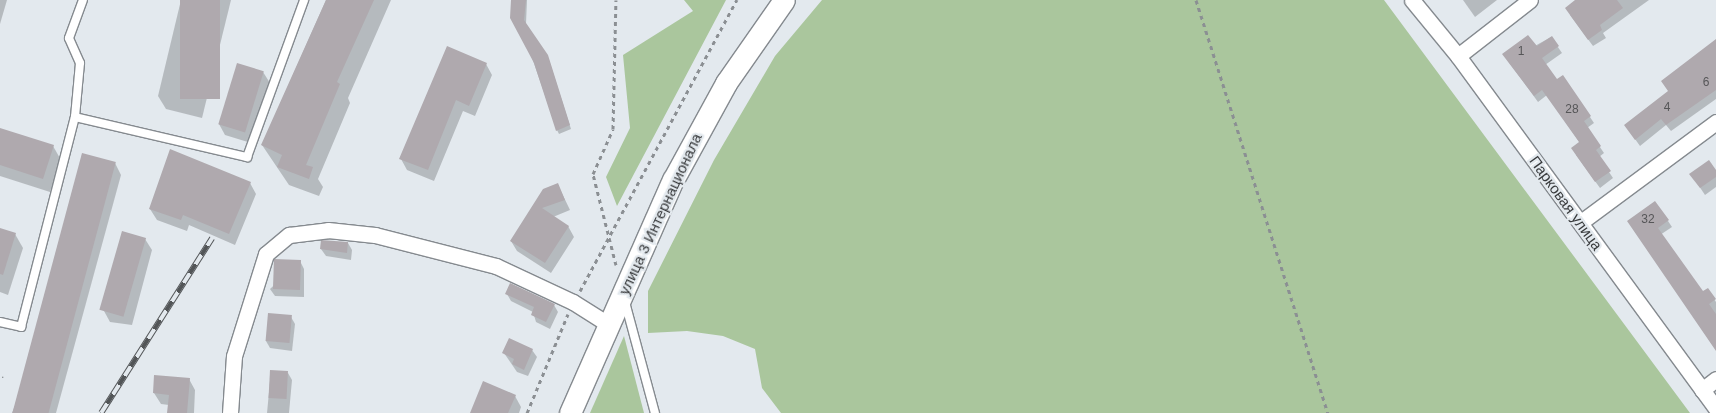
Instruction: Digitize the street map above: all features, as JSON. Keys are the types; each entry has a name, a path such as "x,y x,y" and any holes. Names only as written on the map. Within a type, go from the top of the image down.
{"main road":[{"name":"улица 3 Интернационала","path":"570,413 673,180 726,82 784,0"}],"street":[{"name":"Парковая улица","path":"1412,0 1458,56 1716,409"},
{"path":"1458,56 1530,0"},
{"path":"1581,222 1716,122"},
{"path":"230,413 234,356 266,254 289,236 328,230 375,235 496,266 574,302 608,324"},
{"path":"1702,390 1716,379"}],"lane":[{"path":"0,322 21,327 75,117 80,63 70,38 83,0"},
{"path":"75,117 247,157 304,0"},
{"path":"623,292 655,413"}],"path":[{"path":"616,0 613,129 594,174 623,292"},
{"path":"527,413 574,302 738,0"},
{"path":"1196,0 1328,413"}],"green space":[{"path":"684,0 726,0 617,206 606,177 630,128 623,55 693,11"},
{"path":"822,0 1384,0 1690,413 781,413 762,388 755,349 723,336 687,331 648,333 648,291 714,160 775,56"},
{"path":"624,336 644,413 590,413"}],"building":[{"path":"180,0 220,0 220,99 180,99"},
{"path":"326,0 374,0 337,82 340,84 306,165 313,167 309,179 277,167 282,155 261,145"},
{"path":"511,0 526,0 524,20 548,55 570,125 556,131 534,63 510,18"},
{"path":"1575,0 1617,0 1623,8 1600,25 1602,30 1588,40 1565,8"},
{"path":"1528,35 1537,46 1552,36 1559,46 1542,58 1557,79 1563,75 1591,116 1584,121 1601,146 1596,150 1611,171 1595,182 1571,148 1579,142 1542,90 1534,96 1502,54"},
{"path":"1716,39 1716,90 1666,125 1661,119 1635,140 1624,125 1668,91 1661,81"},
{"path":"447,46 487,63 469,106 456,100 428,170 399,159"},
{"path":"237,63 264,71 245,132 218,124"},
{"path":"0,128 54,145 43,179 0,165"},
{"path":"170,149 251,182 229,234 183,215 181,220 149,209"},
{"path":"82,153 116,162 49,413 12,413"},
{"path":"1709,160 1716,170 1716,177 1700,188 1689,174"},
{"path":"558,183 565,200 542,208 569,226 545,263 510,241 543,189"},
{"path":"1655,201 1669,220 1658,228 1703,291 1708,288 1716,299 1709,304 1716,314 1716,351 1627,221"},
{"path":"0,228 16,233 3,275 0,274"},
{"path":"122,231 146,238 123,317 99,310"},
{"path":"321,240 348,242 347,253 320,249"},
{"path":"274,259 301,260 300,290 273,289"},
{"path":"510,283 555,304 546,322 531,315 534,307 505,294"},
{"path":"268,313 292,315 289,343 266,341"},
{"path":"509,338 533,349 524,370 512,364 514,359 502,353"},
{"path":"270,370 288,371 287,399 269,398"},
{"path":"154,375 190,378 187,413 167,413 169,395 153,393"},
{"path":"483,381 516,395 508,413 470,413"}],"railway":[{"path":"101,413 212,238"}]}
